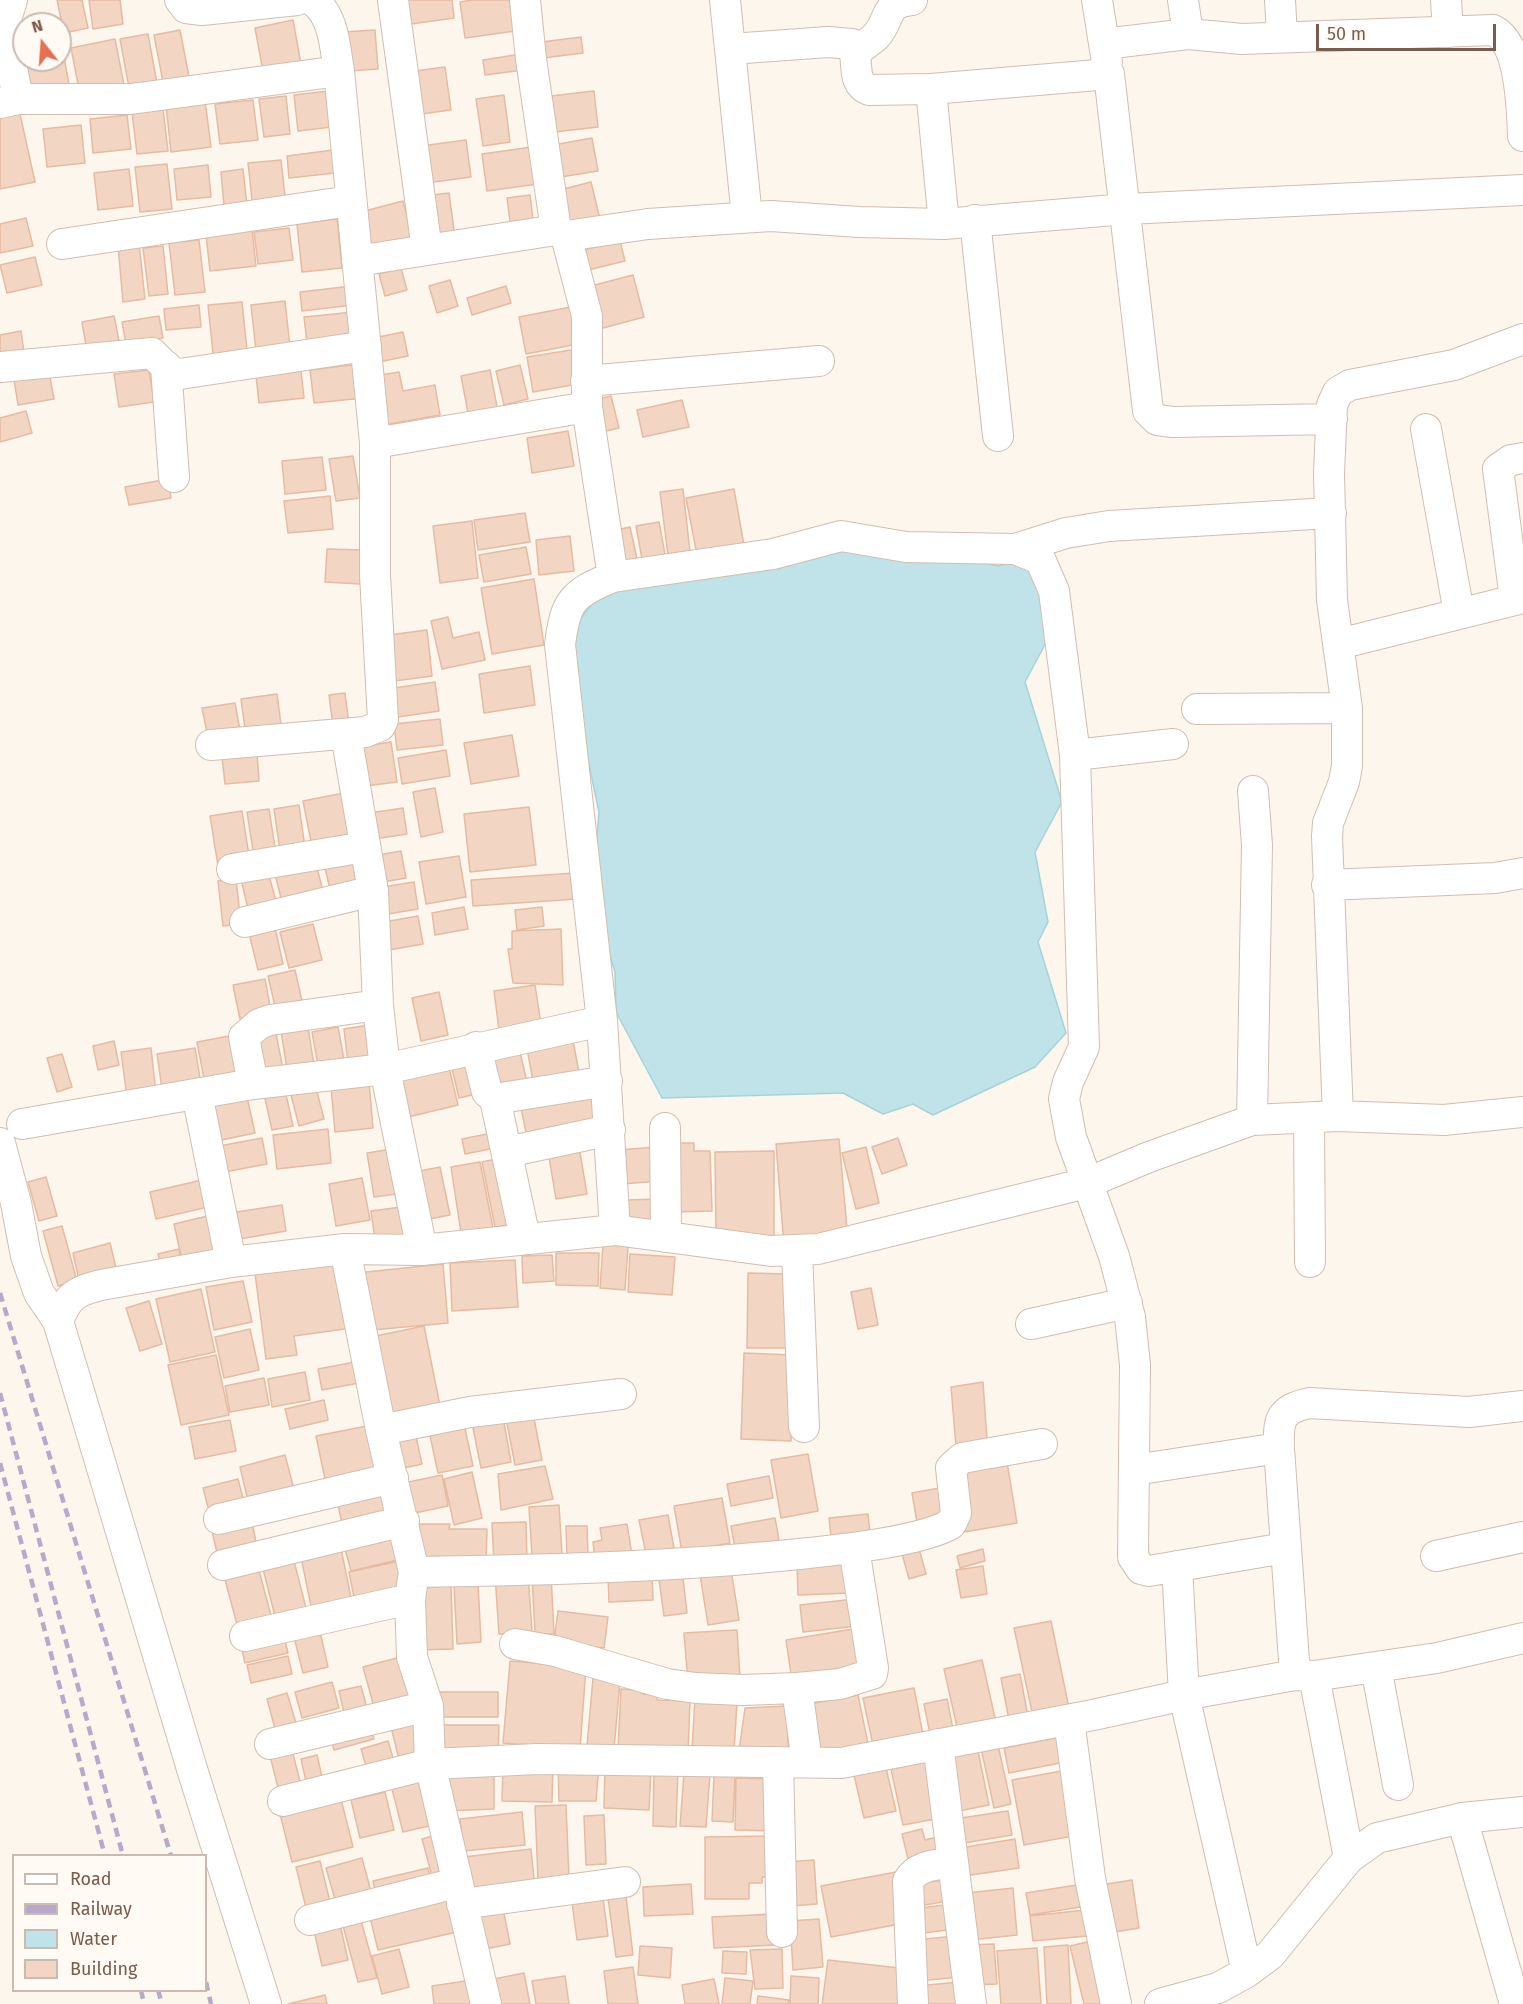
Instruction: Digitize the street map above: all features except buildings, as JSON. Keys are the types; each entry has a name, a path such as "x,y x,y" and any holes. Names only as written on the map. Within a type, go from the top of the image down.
{"street":[{"path":"12,0 4,26 9,101 131,99 339,72"},
{"path":"180,0 186,8 202,10 297,0"},
{"path":"211,745 346,734 373,730 383,720 375,575 375,443 339,72 327,15 321,6 312,0"},
{"path":"393,0 427,250"},
{"path":"525,0 531,59 561,233 587,316 587,394 613,578"},
{"path":"725,0 747,217"},
{"path":"856,51 877,35 890,8 896,3 912,0"},
{"path":"1097,0 1110,74 1127,209 1148,411 1157,420 1173,423 1332,419"},
{"path":"1183,0 1188,34"},
{"path":"1280,0 1282,37"},
{"path":"1446,0 1448,32"},
{"path":"1104,44 1188,34 1242,39 1493,30 1506,39 1512,51 1520,97 1523,136"},
{"path":"731,50 841,42 852,44 856,51 857,73 863,88 878,90 931,89 1110,74"},
{"path":"931,89 944,224"},
{"path":"357,261 561,233 747,217 771,216 859,222 944,224 1127,209 1523,190"},
{"path":"62,244 350,201"},
{"path":"975,220 999,436"},
{"path":"1310,1262 1323,1117 1328,823 1344,782 1347,766 1347,708 1340,644 1332,600 1332,405 1338,392 1350,385 1454,365 1523,339"},
{"path":"0,367 87,360 140,352 152,353 171,372 180,374 366,346"},
{"path":"375,443 587,394 819,361"},
{"path":"166,366 174,477"},
{"path":"1426,429 1459,613"},
{"path":"1340,644 1519,598 1498,469 1511,460 1523,458"},
{"path":"615,1230 602,1021 560,645 563,615 571,601 584,589 613,578 773,554 841,536 906,547 1015,549 1066,533 1109,526 1331,513"},
{"path":"1015,549 1040,559 1054,591 1075,755 1084,1047 1068,1082 1064,1099 1071,1137 1114,1256 1127,1303 1135,1365 1132,1545 1136,1563 1141,1569 1149,1571 1285,1548"},
{"path":"1197,709 1347,708"},
{"path":"346,734 373,891 378,1005 385,1069 422,1250"},
{"path":"1075,755 1173,744"},
{"path":"1252,1120 1257,845 1253,791"},
{"path":"232,869 365,847"},
{"path":"1327,885 1495,878 1523,873"},
{"path":"245,922 373,891"},
{"path":"253,1084 244,1037 259,1024 378,1005"},
{"path":"22,1124 253,1084 385,1069 476,1047 602,1021"},
{"path":"476,1047 487,1092 495,1099 525,1239"},
{"path":"495,1099 607,1081"},
{"path":"197,1094 231,1262"},
{"path":"58,1321 67,1299 80,1291 231,1262 345,1249 422,1250 615,1230 771,1251 796,1251 839,1246 1087,1184 1149,1157 1252,1120 1323,1117 1444,1120 1523,1112"},
{"path":"665,1128 666,1237"},
{"path":"507,1152 610,1130"},
{"path":"0,1143 16,1203 26,1256 39,1293 58,1321 192,1769 266,2004"},
{"path":"345,1249 381,1430 404,1521 412,1586 412,1657 428,1706 430,1764 486,2004"},
{"path":"796,1251 804,1427"},
{"path":"1031,1324 1127,1303"},
{"path":"381,1430 503,1407 621,1394"},
{"path":"1349,1858 1305,1676 1285,1548 1278,1432 1284,1413 1293,1407 1309,1403 1469,1412 1523,1406"},
{"path":"245,1635 412,1586 854,1548 928,1533 951,1524 956,1513 951,1468 962,1458 1042,1444"},
{"path":"1134,1470 1279,1448"},
{"path":"219,1519 393,1478"},
{"path":"223,1565 404,1521"},
{"path":"1436,1556 1523,1537"},
{"path":"515,1644 576,1656 667,1684 696,1688 742,1690 840,1684 872,1674 872,1657 854,1548"},
{"path":"1177,1566 1184,1695 1247,1972"},
{"path":"283,1801 430,1764 538,1759 841,1763 1069,1720 1184,1695 1437,1658 1523,1638"},
{"path":"1376,1667 1398,1785"},
{"path":"782,1932 798,1688"},
{"path":"270,1744 428,1706"},
{"path":"1069,1720 1090,1878 1116,2004"},
{"path":"938,1744 971,2004"},
{"path":"1160,2004 1221,1996 1270,1955 1349,1858 1386,1835 1462,1818 1523,1812"},
{"path":"1462,1818 1515,2004"},
{"path":"913,2004 908,1881 912,1873 924,1867 953,1862"},
{"path":"310,1920 459,1893 624,1882"}],"water":[{"path":"842,547 962,557 998,566 1028,557 1057,622 1025,682 1062,802 1035,852 1048,922 1038,942 1066,1033 1035,1067 933,1115 913,1104 883,1114 843,1093 662,1098 616,1012 615,972 592,897 599,812 563,641 605,587"}],"railway":[{"path":"0,1293 170,1854"},
{"path":"0,1393 122,1854"},
{"path":"0,1463 104,1854"},
{"path":"207,1986 211,2004"},
{"path":"141,1992 144,2004"},
{"path":"159,1992 162,2004"}]}
